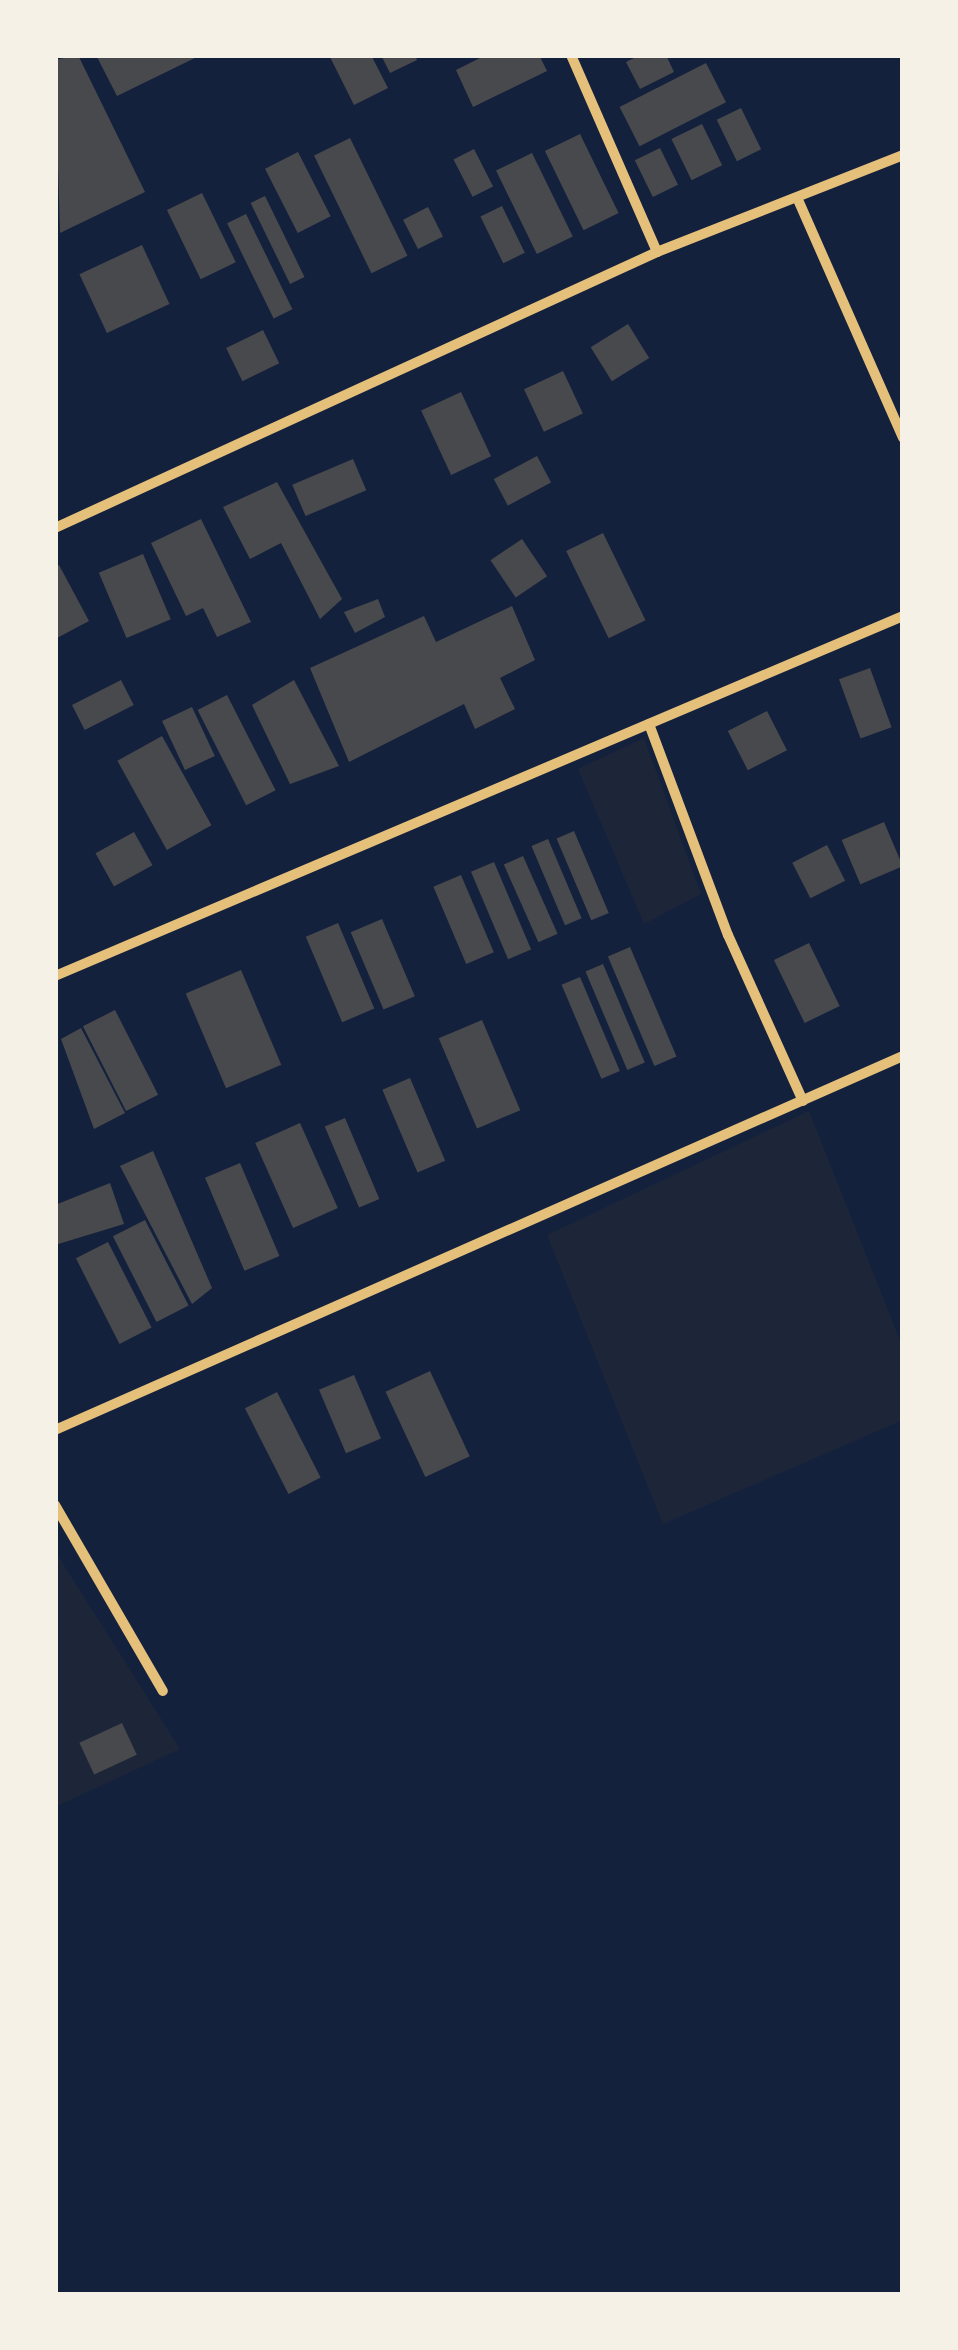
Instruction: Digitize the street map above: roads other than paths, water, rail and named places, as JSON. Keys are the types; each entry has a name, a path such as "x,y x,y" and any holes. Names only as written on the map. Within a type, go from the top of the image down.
{"street":[{"path":"571,55 657,252"},
{"path":"55,528 657,252 799,202 903,155"},
{"path":"799,202 903,438"},
{"path":"55,976 903,616"},
{"path":"649,724 728,935 804,1101"},
{"path":"55,1430 903,1056"},
{"path":"55,1504 163,1690"}]}
